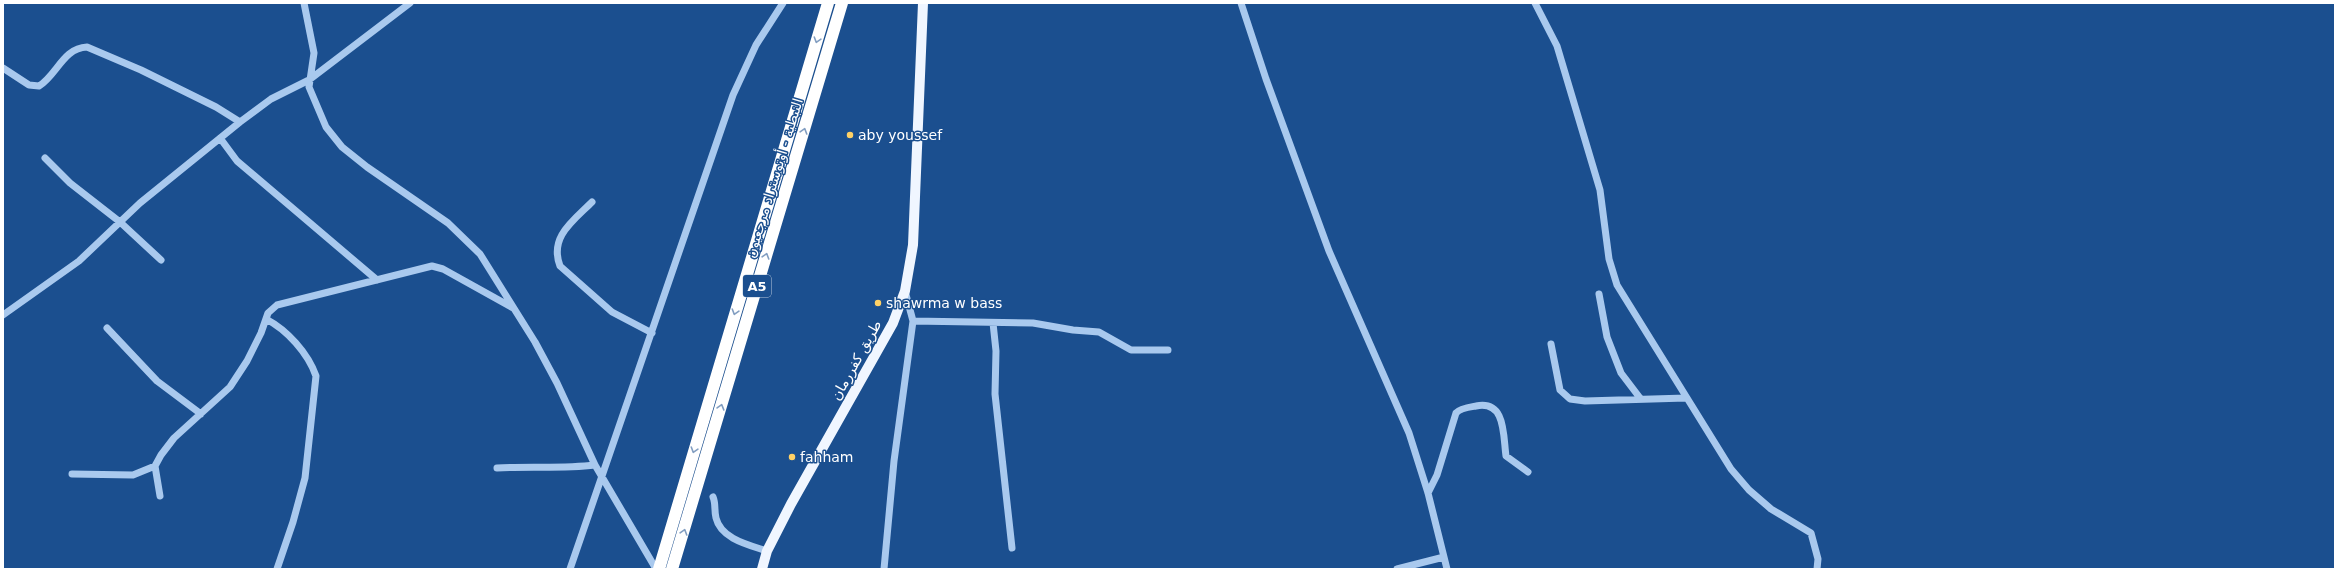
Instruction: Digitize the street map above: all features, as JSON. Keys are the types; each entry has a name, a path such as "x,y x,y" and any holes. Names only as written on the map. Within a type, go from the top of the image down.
{"highway":[{"name":"النبطية - أوتوستراد مرجعيون","path":"657,569 828,3"},
{"name":"النبطية - أوتوستراد مرجعيون","path":"672,569 842,3"}],"main road":[{"name":"طريق كفررمان","path":"762,569 767,551 791,504 893,322 905,292 913,245 922,3"}],"street":[{"path":"304,3 314,53 309,80 310,92 320,118 342,146 460,234 480,254 515,309 557,383 595,465 603,476 632,532 657,569"},
{"path":"3,315 79,261 140,203 240,122 271,99 309,80 410,3"},
{"path":"570,569 652,333 732,95 756,45 783,3"},
{"path":"1241,3 1266,79 1320,228 1400,409 1428,493 1447,569"},
{"path":"1535,3 1557,46 1600,190 1609,259 1617,285 1731,469 1749,490 1771,509 1811,534 1818,559 1817,569"},
{"path":"3,68 29,85 39,86 71,52 79,47 87,47 155,77 216,107 240,122"},
{"path":"220,138 237,161 377,280"},
{"path":"45,158 70,183 120,222 161,260"},
{"path":"592,202 569,225 557,242 556,255 560,266 612,312 652,333"},
{"path":"72,474 133,475 156,466 174,438 230,387 248,361 270,309 277,306 432,266 443,269 515,309"},
{"path":"884,569 894,461 913,321 905,292"},
{"path":"1599,294 1607,337 1620,373 1640,398"},
{"path":"266,318 284,331 304,354 312,364 316,376 305,478 298,508 277,569"},
{"path":"913,321 1033,323 1073,330 1098,332 1131,350 1168,350"},
{"path":"993,323 996,351 995,394 1012,548"},
{"path":"107,328 157,381 201,414"},
{"path":"1551,344 1560,390 1570,399 1585,401 1640,398 1686,398"},
{"path":"1428,493 1437,475 1456,413 1472,406 1487,404 1495,409 1501,423 1506,456 1528,472"},
{"path":"497,468 529,466 573,468 595,465"},
{"path":"156,466 160,496"},
{"path":"712,497 716,504 716,519 725,533 741,542 767,551"},
{"path":"1397,569 1444,557"}],"place":[{"name":"aby youssef","path":"850,135"},
{"name":"shawrma w bass","path":"878,303"},
{"name":"fahham","path":"792,457"}]}
